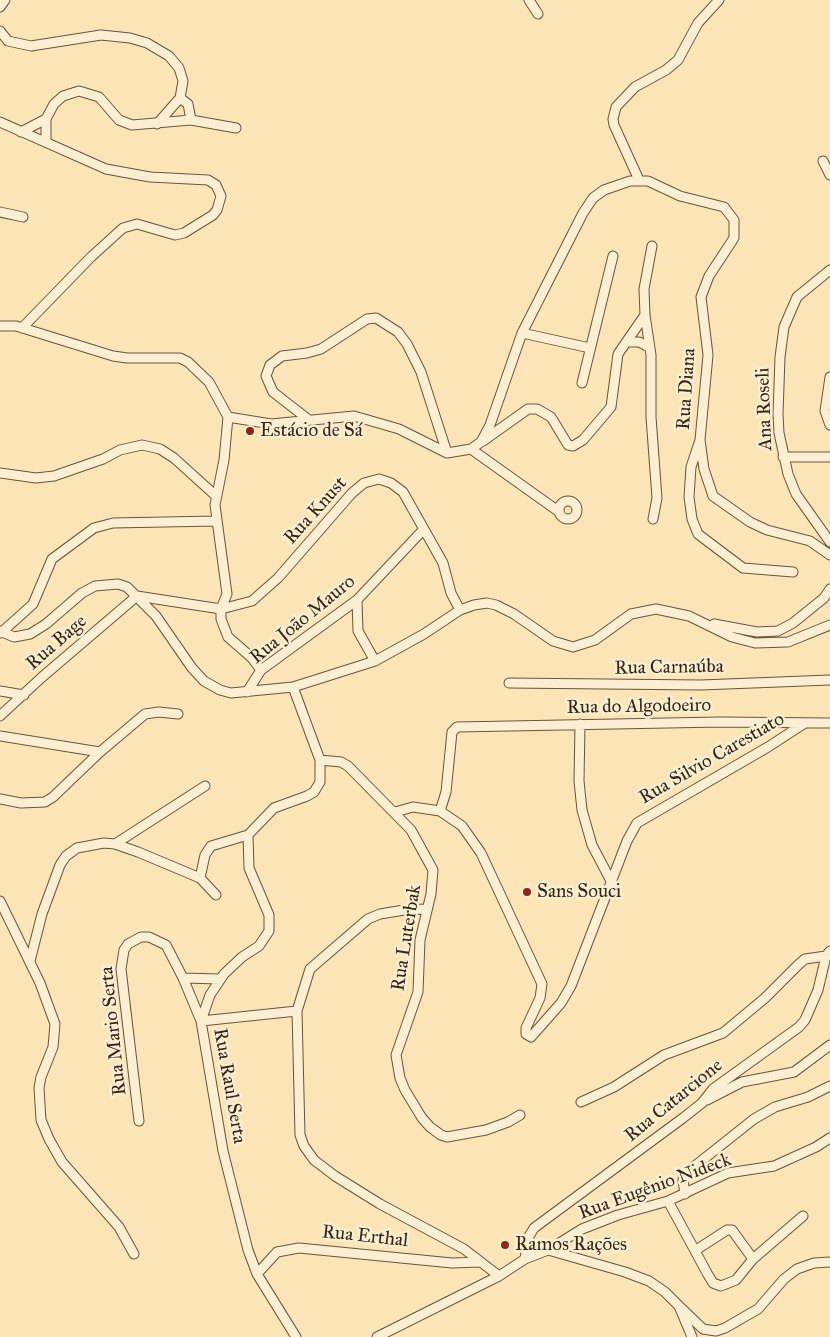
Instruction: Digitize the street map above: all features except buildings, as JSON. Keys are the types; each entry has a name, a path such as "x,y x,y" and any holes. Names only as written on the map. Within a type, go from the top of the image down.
{"street":[{"path":"0,7 5,0"},
{"path":"529,0 538,14"},
{"path":"482,442 490,425 522,333 566,244 593,198 617,184 639,180 614,125 613,119 616,107 635,87 666,70 678,60 698,23 719,0"},
{"path":"0,30 8,41 31,46 102,35 130,38 148,44 169,56 179,68 183,81 180,98 156,124"},
{"path":"21,132 46,118 56,101 68,94 79,91 99,97 113,114 125,124 138,126 191,120 236,128"},
{"path":"180,98 188,104 191,120"},
{"path":"46,118 46,142"},
{"path":"0,122 106,169 128,174 208,180 216,185 220,196 217,210 213,215 184,233 175,235 137,224 123,228 91,257 22,328"},
{"path":"823,161 830,175"},
{"name":"Rua Diana","path":"639,180 655,184 680,196 724,206 731,214 735,229 729,247 709,276 701,297 708,355 700,440 706,481 713,496 750,522 766,530 810,541 830,555"},
{"path":"0,212 23,217"},
{"path":"652,246 644,278 645,314 651,355 651,417 657,498 653,519"},
{"path":"582,383 613,256"},
{"name":"Ana Roseli","path":"830,270 797,297 784,327 780,357 778,414 783,457 796,494 830,542"},
{"path":"228,417 271,424 354,416 399,429 447,453 471,449 519,414 528,409 537,409 551,417 568,445 576,445 601,421 611,406 618,354 645,314"},
{"path":"309,420 273,392 266,376 270,365 282,356 321,349 367,318 376,318 398,332 407,344 420,372 447,453"},
{"path":"0,326 22,328 113,356 128,358 180,358 188,362 209,382 228,417 223,467 216,496 216,521 227,594 221,609 224,629 228,638 251,657 262,670"},
{"path":"522,333 590,348"},
{"path":"625,343 639,342 649,347"},
{"path":"830,377 825,411 830,425"},
{"path":"700,440 691,467 689,498 692,519 698,534 743,568 793,572"},
{"path":"0,473 36,478 54,476 103,459 120,450 142,445 160,449 174,458 216,496"},
{"path":"471,449 558,511"},
{"path":"783,457 830,457"},
{"name":"Rua Knust","path":"137,596 221,609 252,601 263,593 352,493 370,481 379,479 391,482 403,492 443,563 452,593 460,610"},
{"path":"216,521 113,523 94,528 52,559 33,604 1,632 14,637 30,634 46,624 82,593 95,586 118,584 137,596 156,616 192,668 204,681 220,690 231,693 293,687 375,661 416,639 460,610 474,605 487,603 496,605 514,614 553,641 572,647 596,640 631,614 645,610 667,610 708,624 757,632 778,631 824,598 830,589"},
{"name":"Rua João Mauro","path":"247,692 262,670 357,600 423,530"},
{"name":"Rua Bage","path":"0,716 137,596"},
{"path":"357,600 358,631 375,661"},
{"path":"708,624 732,637 755,643 772,644 788,642 830,625"},
{"name":"Rua Carnaúba","path":"509,683 701,685 830,680"},
{"path":"200,878 205,854 211,846 248,835 274,808 314,792 318,787 320,760 293,687"},
{"path":"0,692 24,695"},
{"path":"0,799 21,803 45,802 54,797 100,752 146,714 159,712 178,714"},
{"name":"Rua Silvio Carestiato","path":"440,811 462,826 481,853 540,978 542,988 540,998 526,1028 526,1034 530,1037 561,1003 570,986 632,828 643,818 768,747 805,723"},
{"name":"Rua do Algodoeiro","path":"440,811 446,792 452,732 457,727 580,724 830,723"},
{"path":"580,724 579,781 582,810 592,845 612,883"},
{"path":"0,736 100,752"},
{"name":"Rua Luterbak","path":"320,760 341,762 348,766 411,830 432,865 433,878 420,940 418,992 396,1055 402,1084 422,1118 441,1135 447,1136 486,1130 520,1115"},
{"path":"115,844 205,786"},
{"path":"395,812 413,807 440,811"},
{"name":"Rua Raul Serta","path":"248,835 249,868 269,915 269,931 259,946 231,966 220,979 210,995 201,1021 224,1151 246,1241 257,1274 296,1337"},
{"path":"30,961 42,914 66,856 83,846 115,844 200,878 216,895"},
{"path":"0,901 50,1004 55,1024 54,1047 41,1077 39,1088 41,1120 62,1162 119,1226 134,1254"},
{"path":"427,909 380,914 359,926 310,969 305,978 297,1011 300,1135 304,1146 314,1160 351,1187 464,1249 499,1276"},
{"name":"Rua Mario Serta","path":"139,1121 123,992 121,969 124,950 141,937 158,940 166,946 183,978 201,1021"},
{"path":"581,1102 614,1087 664,1055 723,1033 765,998 798,965 805,960 828,953"},
{"name":"Rua Catarcione","path":"525,1259 528,1238 534,1228 702,1103 713,1089 799,1028 805,1020 818,990 828,953"},
{"path":"183,978 220,979"},
{"path":"201,1021 297,1011"},
{"path":"702,1103 730,1086 794,1072 830,1045"},
{"path":"685,1194 683,1180 686,1173 754,1119 775,1107 808,1097 830,1086"},
{"name":"Rua Eugênio Nideck","path":"377,1337 499,1276 525,1259 548,1250 582,1230 618,1215 668,1201 728,1173 762,1170 780,1164 816,1147 830,1138"},
{"path":"668,1201 696,1250 707,1274 718,1285 725,1286 745,1272 752,1259 803,1216"},
{"path":"696,1250 727,1230 732,1230 736,1233 752,1259"},
{"name":"Rua Erthal","path":"257,1274 277,1252 299,1248 452,1263 480,1262"},
{"path":"548,1250 636,1275 665,1292 702,1329 709,1331 725,1328 758,1308 784,1279 797,1269 814,1263 830,1262"},
{"path":"679,1306 692,1337"}],"place":[{"name":"Estácio de Sá","path":"250,431"},
{"name":"Sans Souci","path":"527,892"},
{"name":"Ramos Rações","path":"505,1245"}]}
